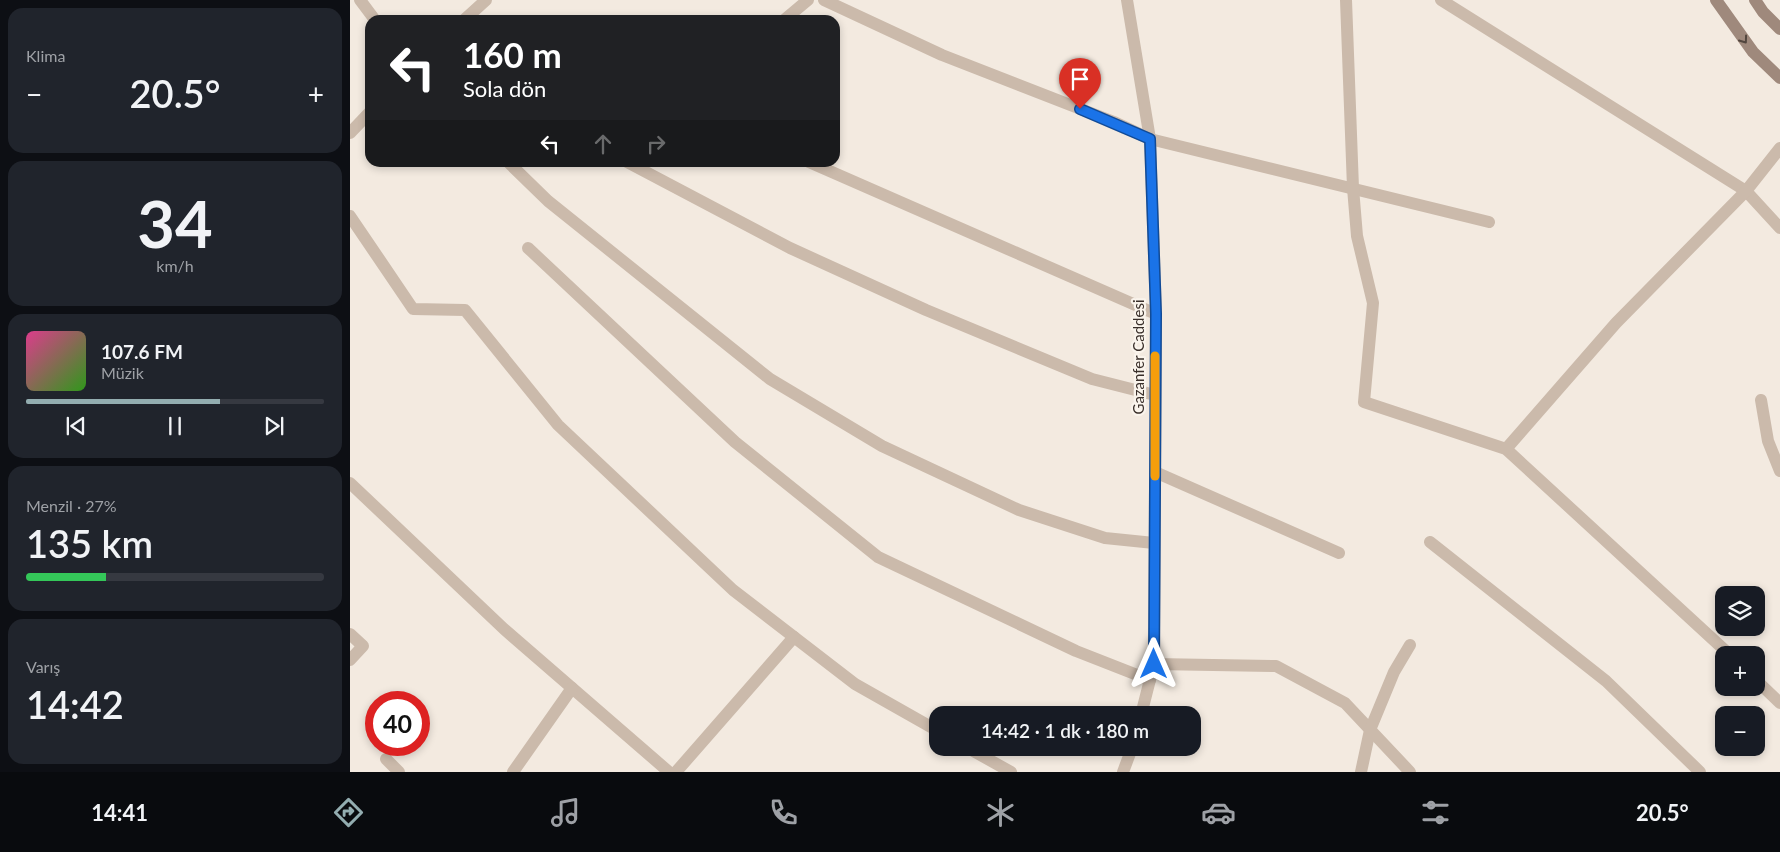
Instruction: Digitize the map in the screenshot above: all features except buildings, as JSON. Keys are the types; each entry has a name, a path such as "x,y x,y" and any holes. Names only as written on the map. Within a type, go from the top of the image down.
{"main road":[{"path":"1716,0 1753,52 1780,78"},
{"path":"1755,0 1763,12 1780,29"}],"street":[{"path":"360,0 371,15"},
{"path":"470,15 486,0"},
{"path":"790,15 808,0"},
{"path":"824,0 942,55 1105,119 1150,139 1489,222"},
{"name":"Gazanfer Caddesi","path":"1127,0 1150,139 1156,314 1154,664 1143,706"},
{"path":"1346,0 1353,188 1357,236 1373,303 1364,402 1506,449 1720,646"},
{"path":"1441,0 1746,191 1780,228"},
{"path":"350,133 365,117"},
{"path":"1506,449 1616,323 1746,191 1780,148"},
{"path":"513,167 548,201 770,379 882,446 1019,510 1106,538 1154,543"},
{"path":"637,167 790,248 926,310 1092,379 1155,395"},
{"path":"820,167 1156,314"},
{"path":"350,216 413,309 465,310 558,425 733,590 855,684 929,725"},
{"path":"528,248 735,442 878,557 1076,650 1150,680"},
{"path":"1761,400 1768,441 1780,471"},
{"path":"1155,472 1339,553"},
{"path":"350,483 504,630 668,772"},
{"path":"1430,542 1606,681 1700,772"},
{"path":"350,634 362,646 350,660"},
{"path":"676,772 794,637"},
{"path":"1361,772 1370,730 1394,672 1410,645"},
{"path":"1154,664 1276,666 1345,704 1410,772"},
{"path":"513,772 572,688"},
{"path":"1765,689 1780,703"},
{"path":"982,756 1011,772"},
{"path":"1123,772 1129,756"},
{"path":"386,760 399,772"}],"slow traffic":[{"path":"1155,356 1155,476"}],"route":[{"path":"1080,109 1150,139 1156,314 1154,664"}]}
